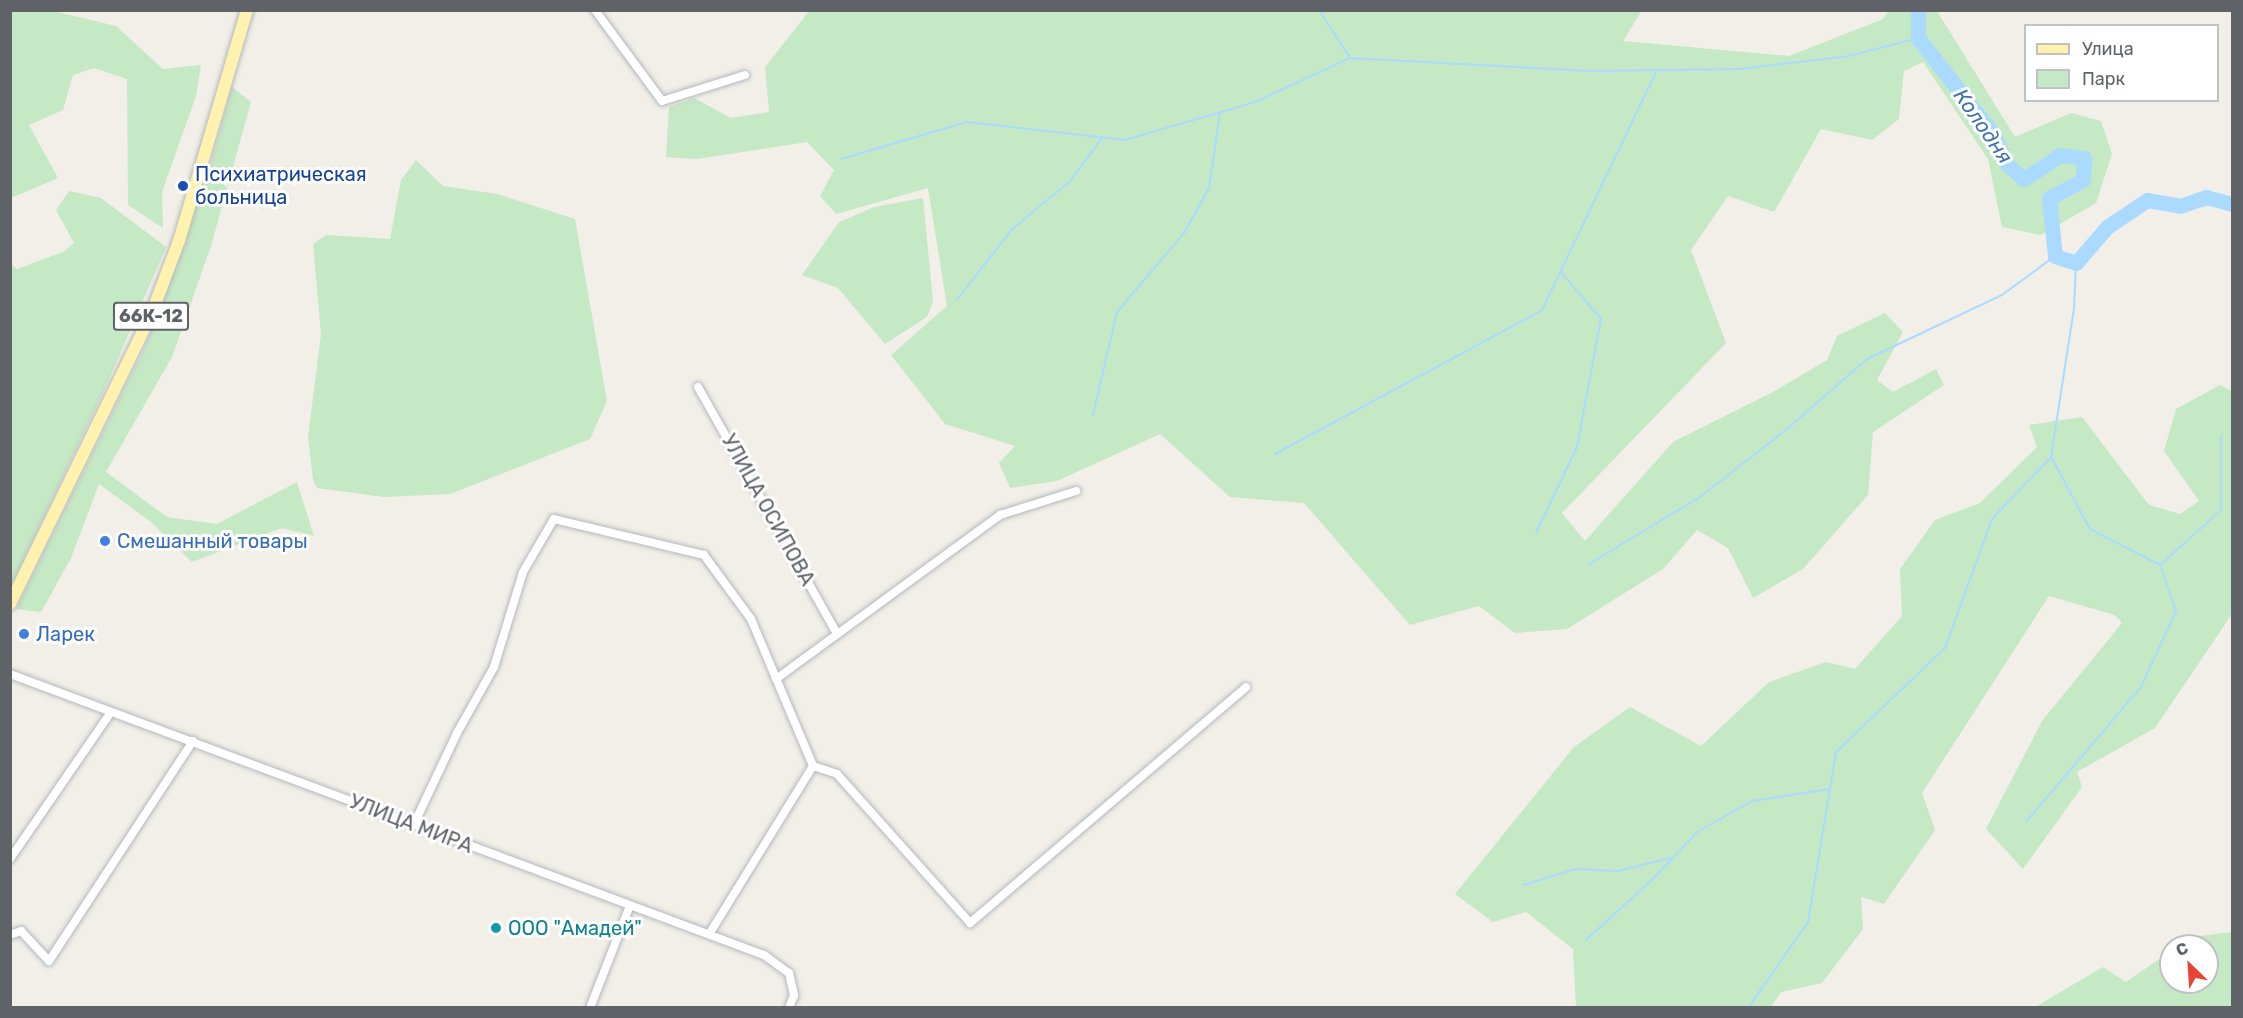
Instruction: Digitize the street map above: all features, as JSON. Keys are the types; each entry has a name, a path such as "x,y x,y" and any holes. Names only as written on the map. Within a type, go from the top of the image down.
{"main road":[{"name":"66К-12","path":"10,604 151,315 179,241 247,10"}],"street":[{"path":"594,10 662,101 745,75"},
{"name":"УЛИЦА ОСИПОВА","path":"698,387 837,634"},
{"path":"776,679 1000,515 1076,491"},
{"path":"414,824 457,733 494,667 523,572 554,519 704,555 750,619 813,766 804,785 710,933"},
{"name":"УЛИЦА МИРА","path":"10,674 414,824 629,908 710,933 764,955 789,973 794,995 789,1008"},
{"path":"813,766 837,774 970,923 1246,687"},
{"path":"10,859 111,712"},
{"path":"10,935 21,931 49,961 193,741"},
{"path":"590,1008 629,908"}],"green space":[{"path":"11,10 53,11 116,26 163,69 201,65 196,96 162,192 163,228 128,205 127,79 94,68 73,75 63,110 29,125 58,178 11,198"},
{"path":"810,10 1647,10 1641,12 1623,41 1789,56 1883,19 1888,11 1937,11 2015,137 2071,113 2101,121 2112,154 2096,203 2041,235 2002,227 1988,159 1923,62 1904,71 1899,119 1872,140 1821,129 1774,212 1728,196 1691,250 1726,343 1562,513 1585,541 1673,442 1773,392 1827,360 1837,336 1885,313 1903,332 1877,380 1893,392 1936,369 1944,385 1873,432 1868,495 1803,569 1753,598 1728,548 1697,530 1663,569 1567,629 1515,633 1479,606 1410,625 1304,503 1230,497 1160,434 1057,481 1010,488 999,463 1015,446 945,424 891,355 947,306 928,188 836,214 820,196 834,170 807,142 697,159 666,157 669,107 694,98 731,118 769,112 765,67"},
{"path":"232,87 251,102 211,246 172,357 106,472 167,517 217,524 297,482 314,536 282,528 192,562 151,522 99,484 71,558 41,612 16,609 146,344 207,177"},
{"path":"416,160 443,186 497,194 575,219 607,401 590,439 450,494 384,497 317,488 313,480 308,437 321,334 313,244 326,235 390,239 401,180"},
{"path":"69,191 101,198 166,247 103,393 11,586 11,264 17,269 63,252 74,243 56,210"},
{"path":"923,198 933,301 927,317 885,344 838,288 802,275 839,222 874,207"},
{"path":"2220,385 2232,391 2232,614 2155,728 2077,772 2082,787 2023,869 1986,829 2042,721 2122,623 2115,615 2049,596 1922,793 1935,830 1884,904 1861,897 1863,929 1822,983 1781,992 1771,1007 1576,1007 1573,949 1526,912 1493,922 1455,894 1574,747 1630,707 1701,746 1769,682 1826,662 1855,669 1902,616 1900,569 1935,520 1980,503 2037,447 2029,425 2082,417 2149,505 2180,514 2199,501 2164,451 2176,409"},
{"path":"2232,932 2232,1007 2035,1007 2103,967 2126,982 2159,959 2159,994 2219,994 2219,934 2216,934"}],"waterway":[{"path":"1319,10 1350,58"},
{"name":"Колодня","path":"1918,10 1918,38 1994,135 2006,163 2024,179 2060,155 2084,158 2083,180 2049,198 2055,256 2076,263 2107,227 2147,200 2180,206 2206,197 2232,204"},
{"path":"841,159 967,122 1125,140 1255,102 1350,58 1591,71 1740,69 1849,56 1918,38"},
{"path":"1275,454 1542,310 1657,70"},
{"path":"1093,415 1117,312 1184,233 1209,188 1220,113"},
{"path":"957,300 1012,229 1070,181 1102,138"},
{"path":"1589,564 1700,497 1787,429 1867,359 2002,295 2055,256"},
{"path":"1748,1008 1808,922 1836,752 1945,648 1992,519 2051,457 2074,309 2076,263"},
{"path":"1536,533 1577,447 1601,319 1561,272"},
{"path":"2160,565 2221,510 2221,435"},
{"path":"2026,822 2141,687 2176,611 2160,565 2090,529 2051,457"},
{"path":"1586,940 1656,876 1697,832 1752,801 1830,789"},
{"path":"1523,885 1576,869 1618,871 1674,857"}],"place":[{"name":"Психиатрическая больница","path":"183,186"},
{"name":"Смешанный товары","path":"105,541"},
{"name":"Ларек","path":"24,634"},
{"name":"ООО \"Амадей\"","path":"496,928"}]}
